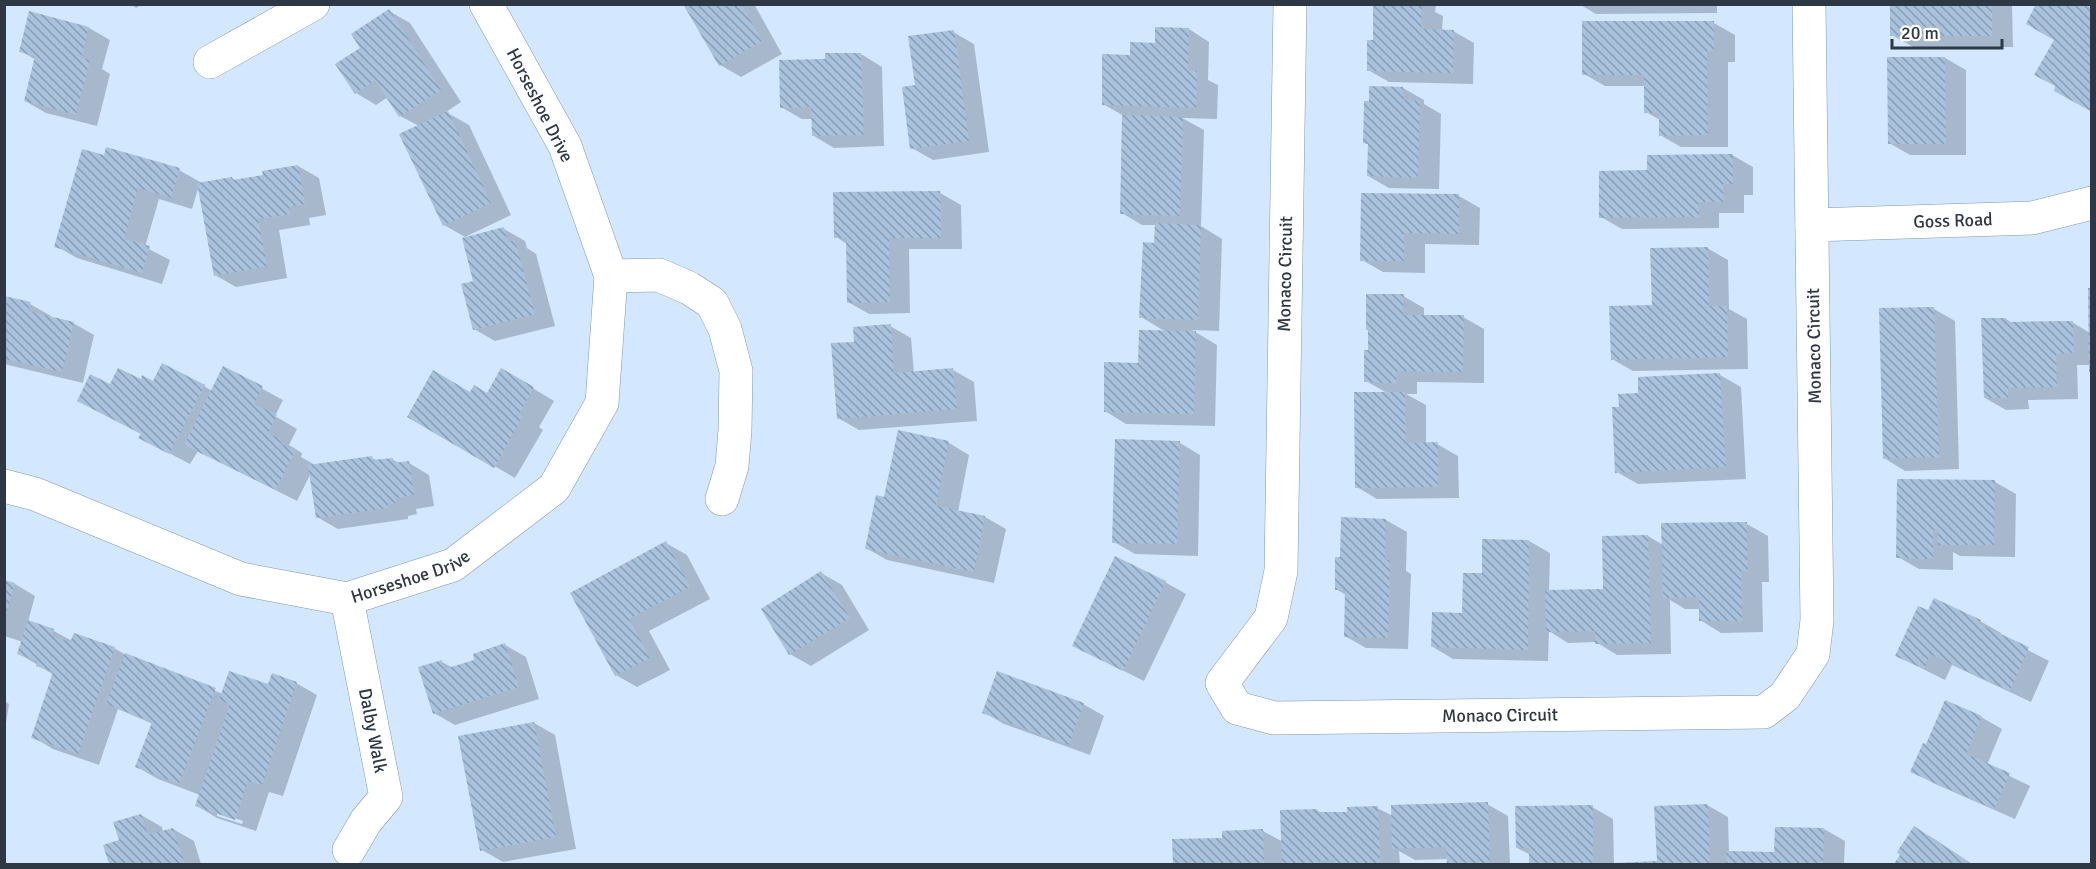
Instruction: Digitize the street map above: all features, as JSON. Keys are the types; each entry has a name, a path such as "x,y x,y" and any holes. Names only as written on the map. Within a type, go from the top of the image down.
{"street":[{"path":"210,62 313,4"},
{"name":"Horseshoe Drive","path":"4,486 35,494 241,579 347,599 453,565 554,488 602,403 611,276 565,146 486,4"},
{"name":"Monaco Circuit","path":"1290,4 1281,571 1271,618 1222,683 1237,708 1274,718 1764,712 1785,696 1813,654 1817,620 1809,4"},
{"name":"Goss Road","path":"1812,225 2032,218 2091,203"},
{"path":"611,276 659,275 697,293 712,303 725,329 736,371 732,466 722,498"},
{"name":"Dalby Walk","path":"347,599 386,797 366,821 349,850"}],"building":[{"path":"683,4 741,4 762,41 719,66"},
{"path":"1373,4 1422,4 1421,29 1454,30 1453,73 1367,71 1367,40 1373,40"},
{"path":"1890,4 1992,4 1992,36 1890,36"},
{"path":"2036,4 2092,4 2092,112 2054,91 2055,86 2034,75 2054,40 2026,24"},
{"path":"389,9 441,90 399,117 375,80 355,94 335,64 360,48 351,34"},
{"path":"29,11 89,27 81,58 90,60 76,115 24,101 35,56 19,52"},
{"path":"1582,21 1714,21 1714,51 1707,51 1708,135 1659,136 1659,113 1644,113 1644,75 1582,75"},
{"path":"1155,27 1189,28 1188,71 1197,71 1196,108 1102,105 1102,54 1130,55 1130,42 1155,43"},
{"path":"954,30 969,141 910,149 902,87 915,85 908,36"},
{"path":"825,53 861,53 864,135 812,136 811,107 780,108 779,60 825,59"},
{"path":"1887,57 1945,57 1946,144 1888,144"},
{"path":"1369,86 1403,87 1404,100 1420,101 1418,178 1367,176 1368,144 1363,143 1364,101 1369,101"},
{"path":"448,111 491,203 443,226 399,134"},
{"path":"1122,115 1183,117 1180,216 1120,214"},
{"path":"106,147 180,168 171,198 138,188 124,239 150,246 142,273 54,247 82,149 104,155"},
{"path":"1733,154 1733,184 1723,184 1724,202 1698,202 1699,217 1599,218 1599,171 1647,170 1647,155"},
{"path":"298,165 305,204 289,207 290,214 258,219 267,266 214,276 197,183 263,175 262,171"},
{"path":"940,191 941,238 889,238 890,302 847,303 846,238 834,238 833,192"},
{"path":"1361,193 1459,194 1459,234 1404,233 1404,261 1360,261"},
{"path":"1155,223 1201,225 1198,320 1139,318 1143,242 1154,243"},
{"path":"504,227 508,242 515,240 535,314 473,330 461,284 473,281 462,238"},
{"path":"1708,247 1709,306 1727,306 1728,357 1611,360 1609,306 1652,305 1650,248"},
{"path":"2088,288 2092,288 2092,372 2089,372"},
{"path":"1366,294 1404,294 1403,315 1464,315 1463,372 1397,371 1396,383 1364,382 1364,350 1368,350"},
{"path":"4,296 31,302 28,311 74,322 62,372 4,359"},
{"path":"1934,307 1939,457 1883,459 1879,308"},
{"path":"1981,318 2006,318 2006,322 2073,321 2074,353 2056,354 2057,387 2008,388 2008,398 1984,398"},
{"path":"891,324 894,373 953,368 957,409 837,419 831,343 854,342 853,327"},
{"path":"1139,330 1196,331 1194,414 1104,412 1104,362 1138,363"},
{"path":"162,363 205,385 169,454 138,438 141,434 77,401 90,374 110,384 118,368 141,379 142,375 153,381"},
{"path":"223,366 263,386 254,404 277,415 268,433 281,439 281,444 295,451 276,490 184,445"},
{"path":"501,368 534,387 519,414 523,416 494,468 407,417 433,370 470,392 474,385 487,393"},
{"path":"1720,373 1726,467 1615,473 1612,407 1619,407 1618,394 1638,393 1638,377"},
{"path":"1354,392 1405,392 1406,443 1438,442 1438,487 1355,488"},
{"path":"898,430 949,441 936,506 985,516 974,572 865,549 876,495 884,497"},
{"path":"1115,439 1180,441 1177,544 1112,543"},
{"path":"372,456 373,460 393,458 393,463 409,461 414,495 396,498 397,503 388,504 388,508 316,518 308,465"},
{"path":"1897,479 1995,480 1994,545 1938,545 1938,530 1933,530 1933,559 1896,558"},
{"path":"1341,517 1386,519 1385,560 1390,560 1388,638 1344,637 1345,590 1335,590 1335,557 1340,557"},
{"path":"1747,522 1748,571 1741,571 1742,621 1699,621 1699,597 1663,598 1661,523"},
{"path":"1648,535 1651,643 1595,644 1595,631 1546,632 1545,590 1603,589 1602,536"},
{"path":"1482,539 1529,540 1528,650 1431,647 1432,612 1462,613 1463,573 1482,573"},
{"path":"666,541 690,587 629,619 650,658 615,676 570,593"},
{"path":"1115,556 1166,581 1123,671 1072,646"},
{"path":"821,571 850,618 789,655 761,609"},
{"path":"4,580 15,583 5,619 4,619"},
{"path":"1934,598 1981,620 1979,624 2029,647 2010,691 1930,654 1924,669 1895,656 1918,606 1928,610"},
{"path":"28,620 54,629 52,636 70,642 74,633 115,647 78,754 31,738 53,672 36,666 38,661 17,654"},
{"path":"505,643 519,687 433,714 418,667 442,660 444,669 474,660 473,654"},
{"path":"125,653 216,688 179,784 135,767 152,722 106,704"},
{"path":"229,671 268,684 272,673 297,682 262,785 248,781 235,820 195,806 230,704 219,700"},
{"path":"997,671 1084,703 1069,745 982,713"},
{"path":"1945,700 1982,716 1966,754 2010,773 1994,809 1910,772 1923,743 1926,744"},
{"path":"534,722 556,837 480,851 458,736"},
{"path":"1488,802 1490,864 1447,864 1446,847 1392,849 1391,805"},
{"path":"1708,804 1710,864 1614,864 1657,861 1654,806"},
{"path":"1593,805 1593,864 1529,864 1529,848 1516,848 1515,806"},
{"path":"1378,806 1380,864 1335,864 1335,860 1318,861 1318,864 1282,864 1280,810 1317,809 1317,812 1347,812 1347,807"},
{"path":"141,814 148,835 173,828 185,864 109,864 103,845 119,840 113,822"},
{"path":"1914,826 1971,864 1894,864 1900,855 1897,852"},
{"path":"1775,827 1824,828 1823,864 1726,864 1726,851 1774,852"},
{"path":"1263,829 1264,864 1173,864 1172,839 1222,838 1222,831"}]}
